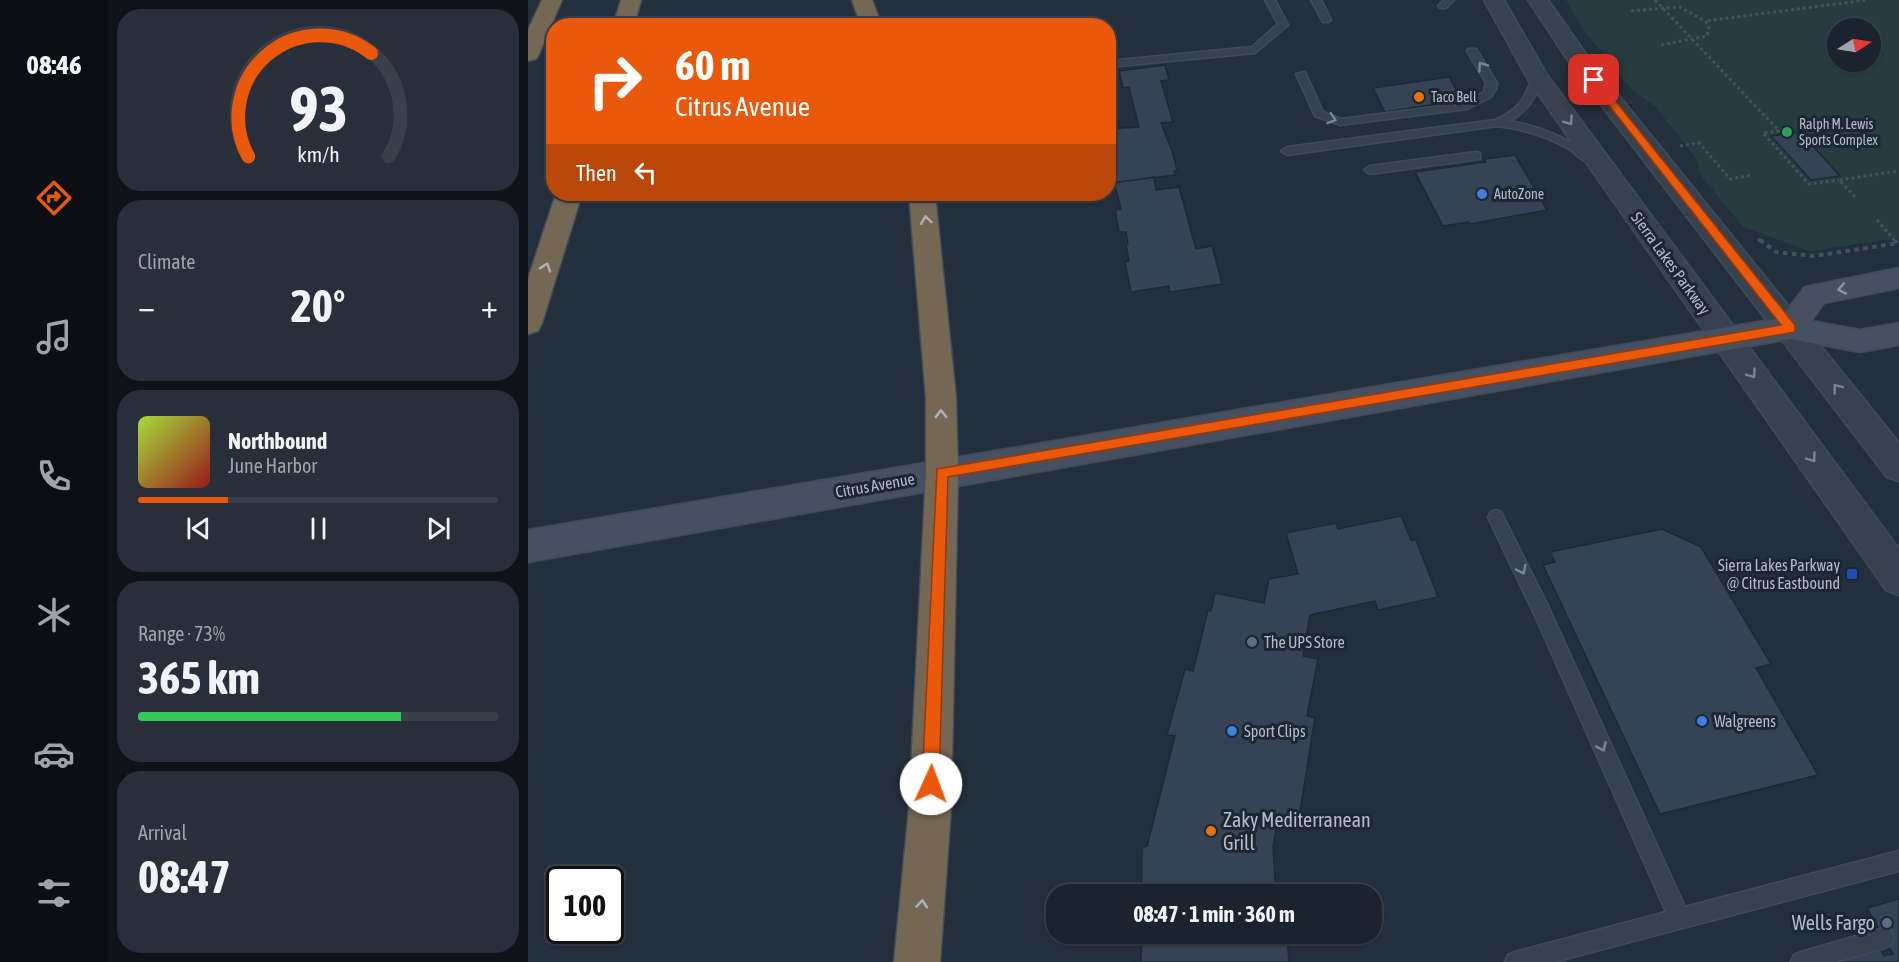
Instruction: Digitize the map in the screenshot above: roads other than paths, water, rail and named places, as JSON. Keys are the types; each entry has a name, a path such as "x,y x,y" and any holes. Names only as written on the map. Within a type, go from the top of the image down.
{"highway":[{"path":"528,54 552,0"},
{"path":"626,18 632,0"},
{"path":"862,0 869,18"},
{"path":"528,323 567,201"},
{"path":"917,962 930,808 942,473 941,398 923,201"}],"main road":[{"path":"1790,328 1815,294 1899,278"},
{"name":"Citrus Avenue","path":"528,546 1790,328 1860,341 1899,334"}],"street":[{"name":"Sierra Lakes Parkway","path":"1494,0 1537,76 1899,578"},
{"path":"1538,0 1572,52 1899,467"}],"lane":[{"path":"1116,63 1255,50 1283,25 1270,0"},
{"path":"1316,0 1326,20"},
{"path":"1301,74 1319,114 1340,122 1456,108 1486,98 1492,89 1492,80 1472,51"},
{"path":"1497,123 1518,113 1530,100 1537,76"},
{"path":"1287,150 1497,123 1523,126 1550,135 1603,168"},
{"path":"1370,170 1476,156"},
{"path":"1496,517 1547,622 1679,918"},
{"path":"1515,962 1899,861"},
{"path":"1801,962 1884,938"}],"place":[{"name":"Taco Bell","path":"1419,97"},
{"name":"Ralph M. Lewis Sports Complex","path":"1787,132"},
{"name":"AutoZone","path":"1482,194"},
{"name":"Sierra Lakes Parkway @ Citrus Eastbound","path":"1852,574"},
{"name":"The UPS Store","path":"1252,642"},
{"name":"Walgreens","path":"1702,721"},
{"name":"Sport Clips","path":"1232,731"},
{"name":"Zaky Mediterranean Grill","path":"1211,831"},
{"name":"Wells Fargo","path":"1887,923"}]}
